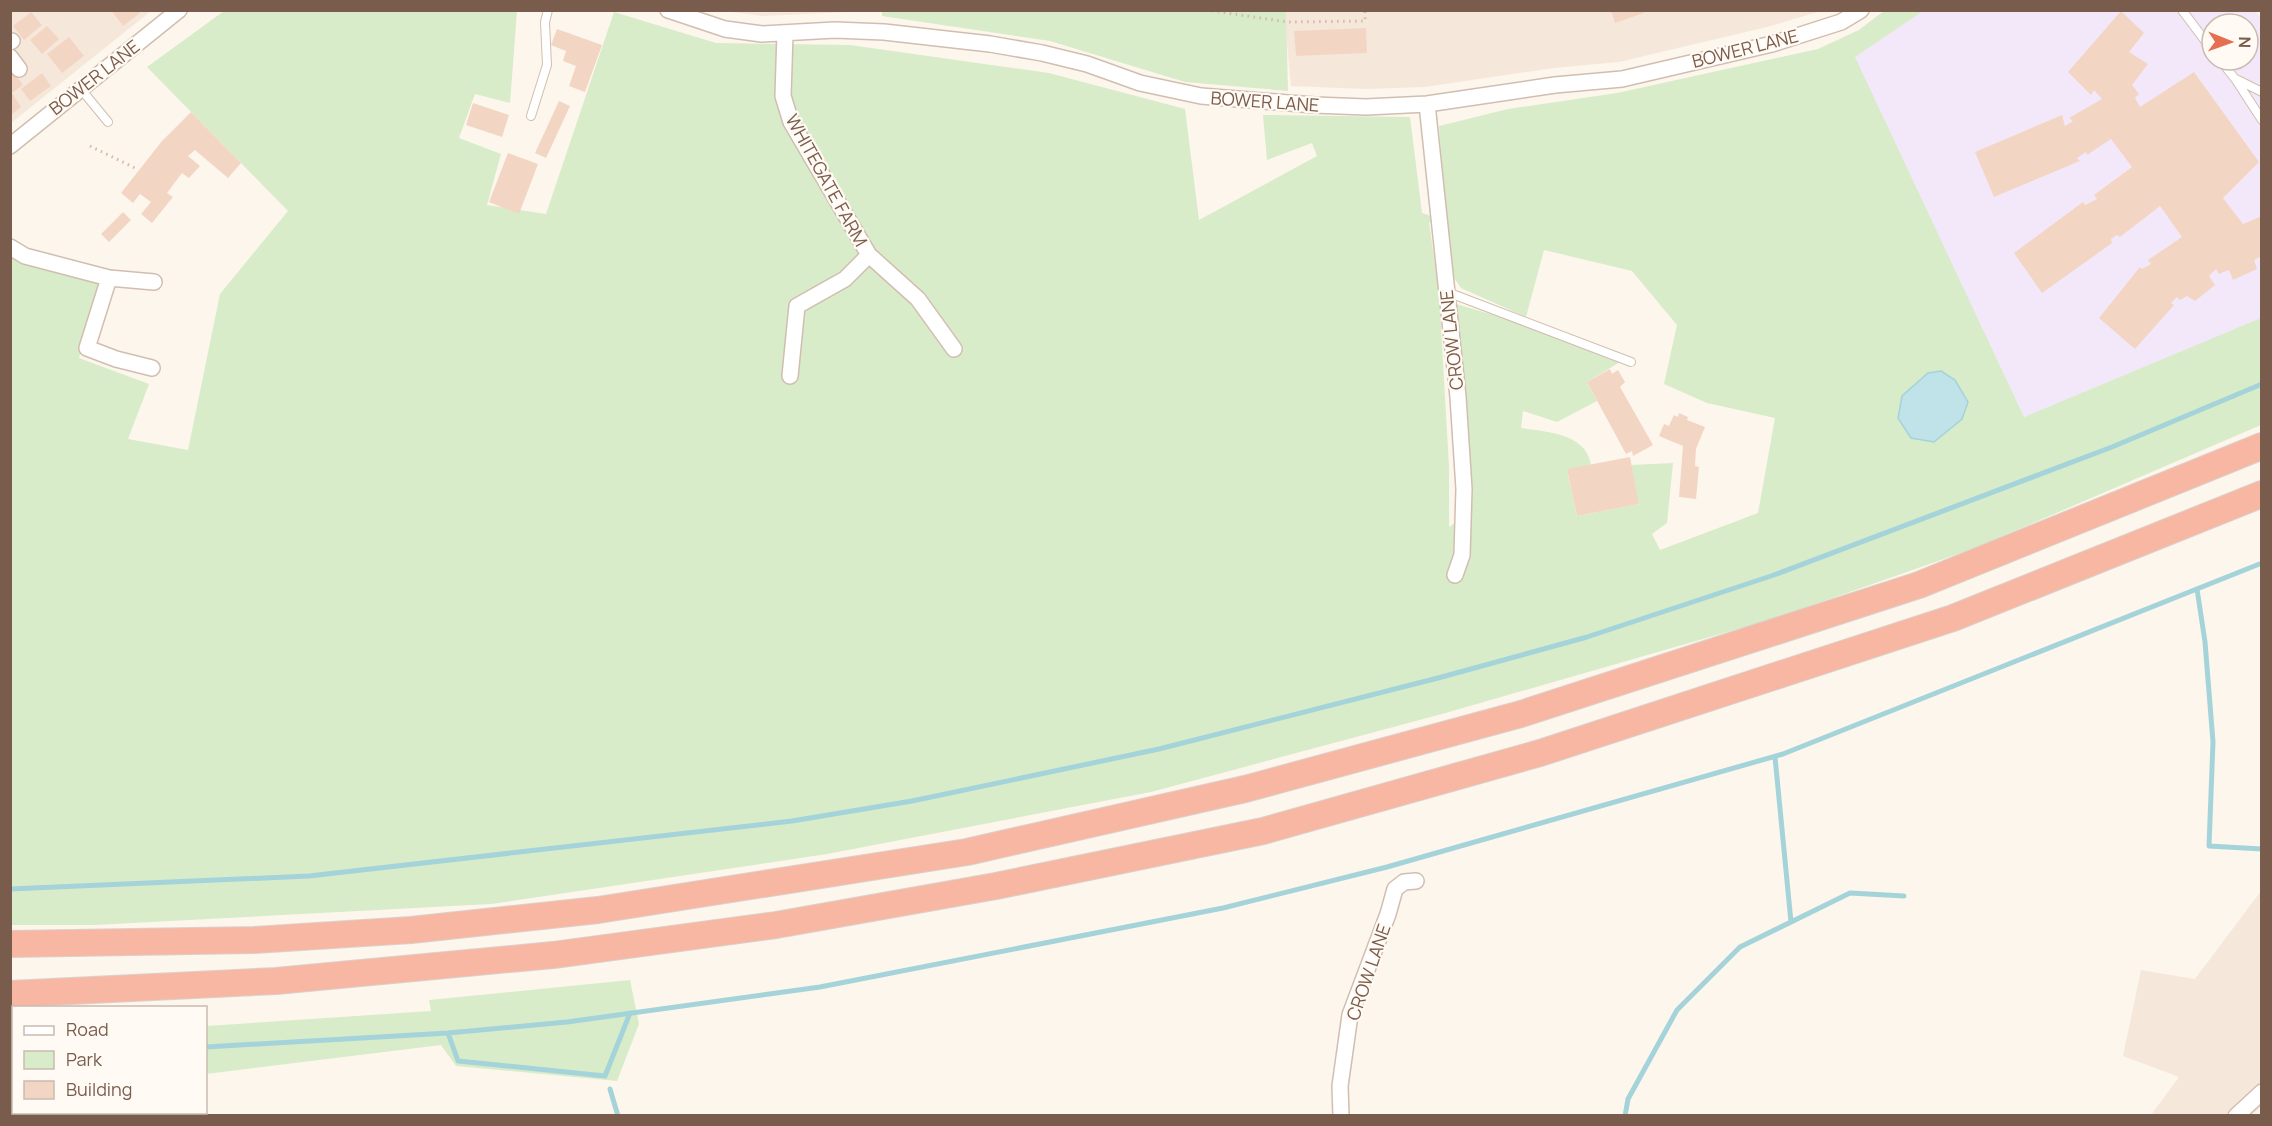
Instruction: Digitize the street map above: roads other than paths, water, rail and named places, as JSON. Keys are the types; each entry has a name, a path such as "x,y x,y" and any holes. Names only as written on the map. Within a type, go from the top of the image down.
{"highway":[{"path":"10,944 254,940 411,930 598,910 979,849 1245,789 1521,714 1919,585 2262,446"},
{"path":"10,994 276,981 565,954 788,923 996,886 1263,831 1540,753 1953,618 2262,494"}],"street":[{"name":"BOWER LANE","path":"10,146 179,10"},
{"name":"BOWER LANE","path":"668,10 725,29 762,34 835,30 884,32 990,44 1065,59 1140,82 1201,96 1366,106 1427,104 1556,85 1622,79 1772,44 1841,22 1861,10"},
{"name":"WHITEGATE FARM","path":"785,33 783,96 791,122 869,255 918,299 954,349"},
{"name":"CROW LANE","path":"1427,104 1458,398 1464,489 1462,555 1455,575"},
{"path":"10,248 25,256 109,278 154,282"},
{"name":"WHITEGATE FARM","path":"790,376 796,306 844,279 869,255"},
{"path":"109,278 87,348 116,359 152,368"},
{"name":"CROW LANE","path":"1341,1116 1340,1086 1350,1015 1388,914 1395,889 1404,882 1416,881"},
{"path":"2236,1116 2262,1092"}],"lane":[{"path":"531,116 548,65 545,22 548,10"},
{"path":"2181,10 2200,35"},
{"path":"2230,72 2262,120"},
{"path":"2236,80 2262,92"},
{"path":"80,88 108,122"},
{"path":"1446,291 1631,362"}],"water":[{"path":"1941,371 1955,380 1968,402 1962,419 1934,442 1911,438 1898,418 1902,396 1928,373"}],"waterway":[{"path":"10,889 309,876 792,821 912,801 1159,749 1438,678 1587,637 1774,575 2112,447 2262,384"},
{"path":"207,1047 448,1033 567,1022 820,987 1223,908 1387,867 1783,754 2262,563"},
{"path":"2197,589 2205,642 2213,742 2209,846 2262,849"},
{"path":"1775,757 1791,922"},
{"path":"1625,1116 1628,1099 1677,1010 1740,947 1850,893 1904,896"},
{"path":"448,1033 458,1061 605,1076 630,1013"},
{"path":"10,1067 12,1064"},
{"path":"610,1089 618,1116"}]}
